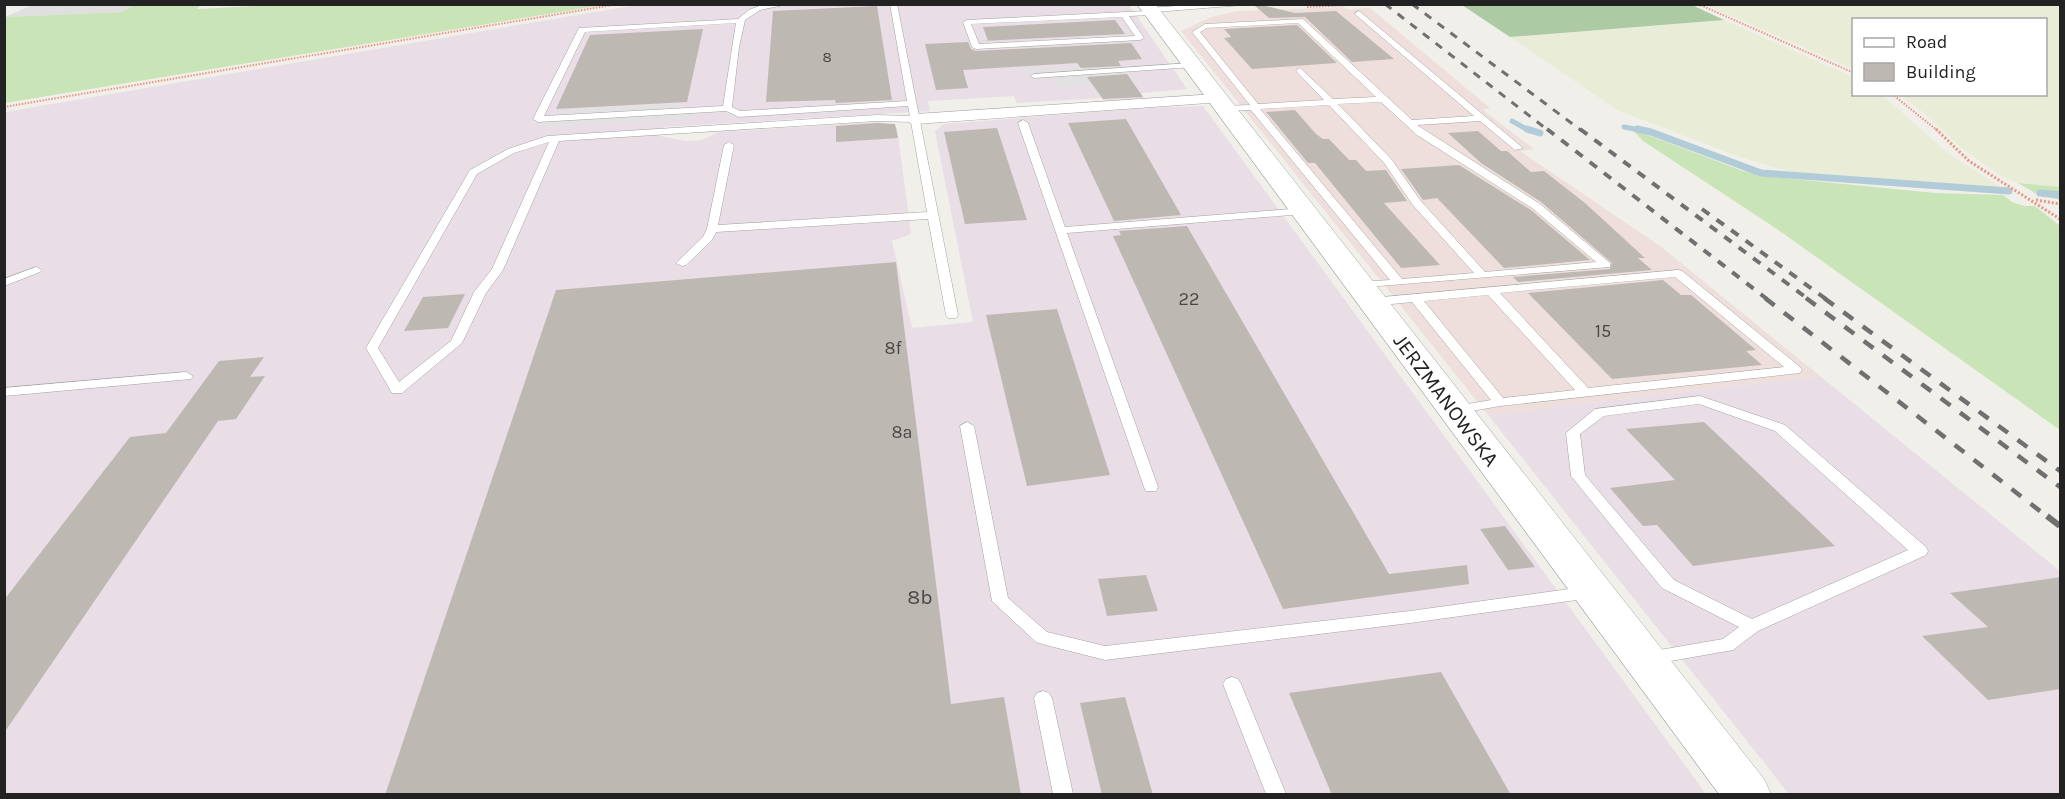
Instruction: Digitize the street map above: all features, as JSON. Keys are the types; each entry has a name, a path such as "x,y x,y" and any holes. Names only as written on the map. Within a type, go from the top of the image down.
{"street":[{"name":"JERZMANOWSKA","path":"1149,9 1190,65 1237,106 1303,211 1377,290 1455,410 1747,795"},
{"path":"915,111 1237,106"}],"lane":[{"path":"727,108 740,21 752,10 786,4"},
{"path":"893,4 952,315"},
{"path":"1124,14 1140,38 976,48 967,22 1124,14 1180,6 1252,4"},
{"path":"1359,13 1518,148"},
{"path":"740,21 582,30 538,119 727,108 739,114 915,111"},
{"path":"1377,290 1483,276 1606,265 1536,206 1420,133 1300,21 1205,26 1196,32 1237,106 1377,290 1414,298 1678,273 1795,370 1500,402 1455,410"},
{"path":"1034,76 1190,65"},
{"path":"1300,70 1389,162 1416,202 1483,276"},
{"path":"1237,106 1383,99"},
{"path":"555,139 497,270 480,292 456,342 397,390 372,348 473,171 511,151 555,139 878,118 915,111"},
{"path":"1410,123 1482,118"},
{"path":"1023,123 1151,487"},
{"path":"682,264 710,233 729,145"},
{"path":"1062,230 1303,211"},
{"path":"710,233 828,228 867,219 934,215"},
{"path":"4,283 36,270"},
{"path":"1491,291 1585,393"},
{"path":"1414,298 1500,402"},
{"path":"4,392 186,376"},
{"path":"1643,659 1727,645 1752,626 1920,551 1780,428 1700,400 1600,412 1573,433 1578,476 1668,584 1752,626"},
{"path":"967,426 1000,601 1042,638 1105,653 1410,617 1593,592"},
{"path":"1232,684 1276,795"},
{"path":"1043,698 1063,795"}],"path":[{"path":"4,107 618,4"},
{"path":"1698,4 1852,72"},
{"path":"1895,96 1925,119 1969,161 2061,219"},
{"path":"2032,199 2061,204"}],"shaded area":[{"path":"643,4 1129,5 1187,89 1141,93 1144,98 1104,101 1102,98 1017,103 1014,96 928,101 930,111 663,127 660,136 686,141 701,140 719,132 878,122 897,128 911,234 892,241 912,328 973,322 935,131 944,124 1146,108 1203,106 1706,794 5,794 5,112"},
{"path":"32,5 135,5 123,12 5,17"},
{"path":"1344,7 1347,9 1370,8 1490,108 1483,110 1534,149 1520,151 1660,246 1820,376 1488,415 1181,31 1211,17 1238,11"},
{"path":"1105,65 1108,69 1129,68 1137,82 1057,87 1051,73 1025,74 1023,70"},
{"path":"679,103 678,109 561,116 563,110"},
{"path":"692,113 691,118 543,127 545,122"},
{"path":"1820,376 2060,571 2060,794 1789,794 1488,415"}],"green space":[{"path":"135,4 201,5 197,9 299,4 603,5 5,103 5,17 123,12"},
{"path":"1462,5 1692,5 1724,20 1510,37"},
{"path":"1706,5 2060,5 2060,187 2018,183 2002,177 1960,147 1924,113 1901,96 2047,96 2047,18 1852,18 1852,69"},
{"path":"1724,20 1852,77 1852,96 1883,96 1949,154 2001,187 1797,173 1779,169 1734,155 1617,110 1510,37"},
{"path":"1632,129 1743,171 1772,177 1935,193 2003,195 2012,202 2024,206 2035,206 2060,226 2060,430 1774,227 1643,141"},
{"path":"2018,183 2060,187 2060,200 2038,195"}],"building":[{"path":"1257,4 1295,13 1336,11 1394,59 1352,62 1305,17 1269,18 1255,6"},
{"path":"877,6 892,100 836,103 835,100 766,102 773,11"},
{"path":"1115,20 1125,34 988,41 983,27"},
{"path":"1297,25 1337,63 1252,69 1224,38 1231,37 1224,29"},
{"path":"703,29 687,102 556,109 590,35"},
{"path":"968,42 971,49 976,51 1131,43 1142,59 1118,61 1121,66 1081,68 1077,63 963,70 968,88 936,90 925,44"},
{"path":"1127,74 1143,97 1103,99 1087,77"},
{"path":"1295,110 1316,134 1323,139 1329,139 1349,160 1356,160 1366,171 1386,170 1407,201 1384,203 1440,265 1401,268 1315,163 1308,163 1266,112"},
{"path":"1126,119 1181,215 1114,221 1068,123"},
{"path":"895,124 898,138 836,142 836,126"},
{"path":"997,128 1027,220 965,224 944,132"},
{"path":"1478,131 1501,151 1507,151 1531,172 1544,171 1585,203 1645,258 1638,258 1652,270 1518,282 1513,277 1610,269 1612,263 1541,202 1481,163 1448,133"},
{"path":"1459,165 1531,210 1590,260 1504,268 1437,198 1423,200 1401,169"},
{"path":"1187,226 1389,574 1467,565 1469,584 1283,609 1113,236 1121,235 1119,231"},
{"path":"896,262 951,704 1004,697 1021,795 385,795 556,290"},
{"path":"1663,280 1681,295 1691,295 1756,350 1746,351 1762,365 1612,379 1528,293"},
{"path":"465,294 448,328 404,331 423,297"},
{"path":"1057,309 1110,475 1027,486 986,315"},
{"path":"264,357 250,377 265,376 236,419 218,421 4,733 4,600 130,437 166,433 219,361"},
{"path":"1704,422 1835,546 1693,566 1657,525 1643,526 1610,488 1675,480 1626,429"},
{"path":"1505,526 1535,567 1508,570 1480,529"},
{"path":"1146,575 1158,611 1107,616 1098,579"},
{"path":"2061,577 2061,689 1988,700 1922,636 1988,627 1950,593"},
{"path":"1441,672 1511,795 1332,795 1289,693"},
{"path":"1125,697 1153,795 1102,795 1080,703"}],"waterway":[{"path":"1512,121 1530,131"},
{"path":"1624,127 1645,131"},
{"path":"1527,129 1540,133"},
{"path":"1637,129 1651,132 1761,173 2009,191"},
{"path":"2040,193 2060,195"}],"railway":[{"path":"1385,4 1549,131"},
{"path":"1412,4 1582,131"},
{"path":"1547,129 1767,299"},
{"path":"1580,129 1808,299"},
{"path":"1702,209 1826,299"},
{"path":"1765,298 2049,518"},
{"path":"1806,298 2060,487"},
{"path":"1824,298 2060,471"},
{"path":"2047,516 2060,526"}]}
